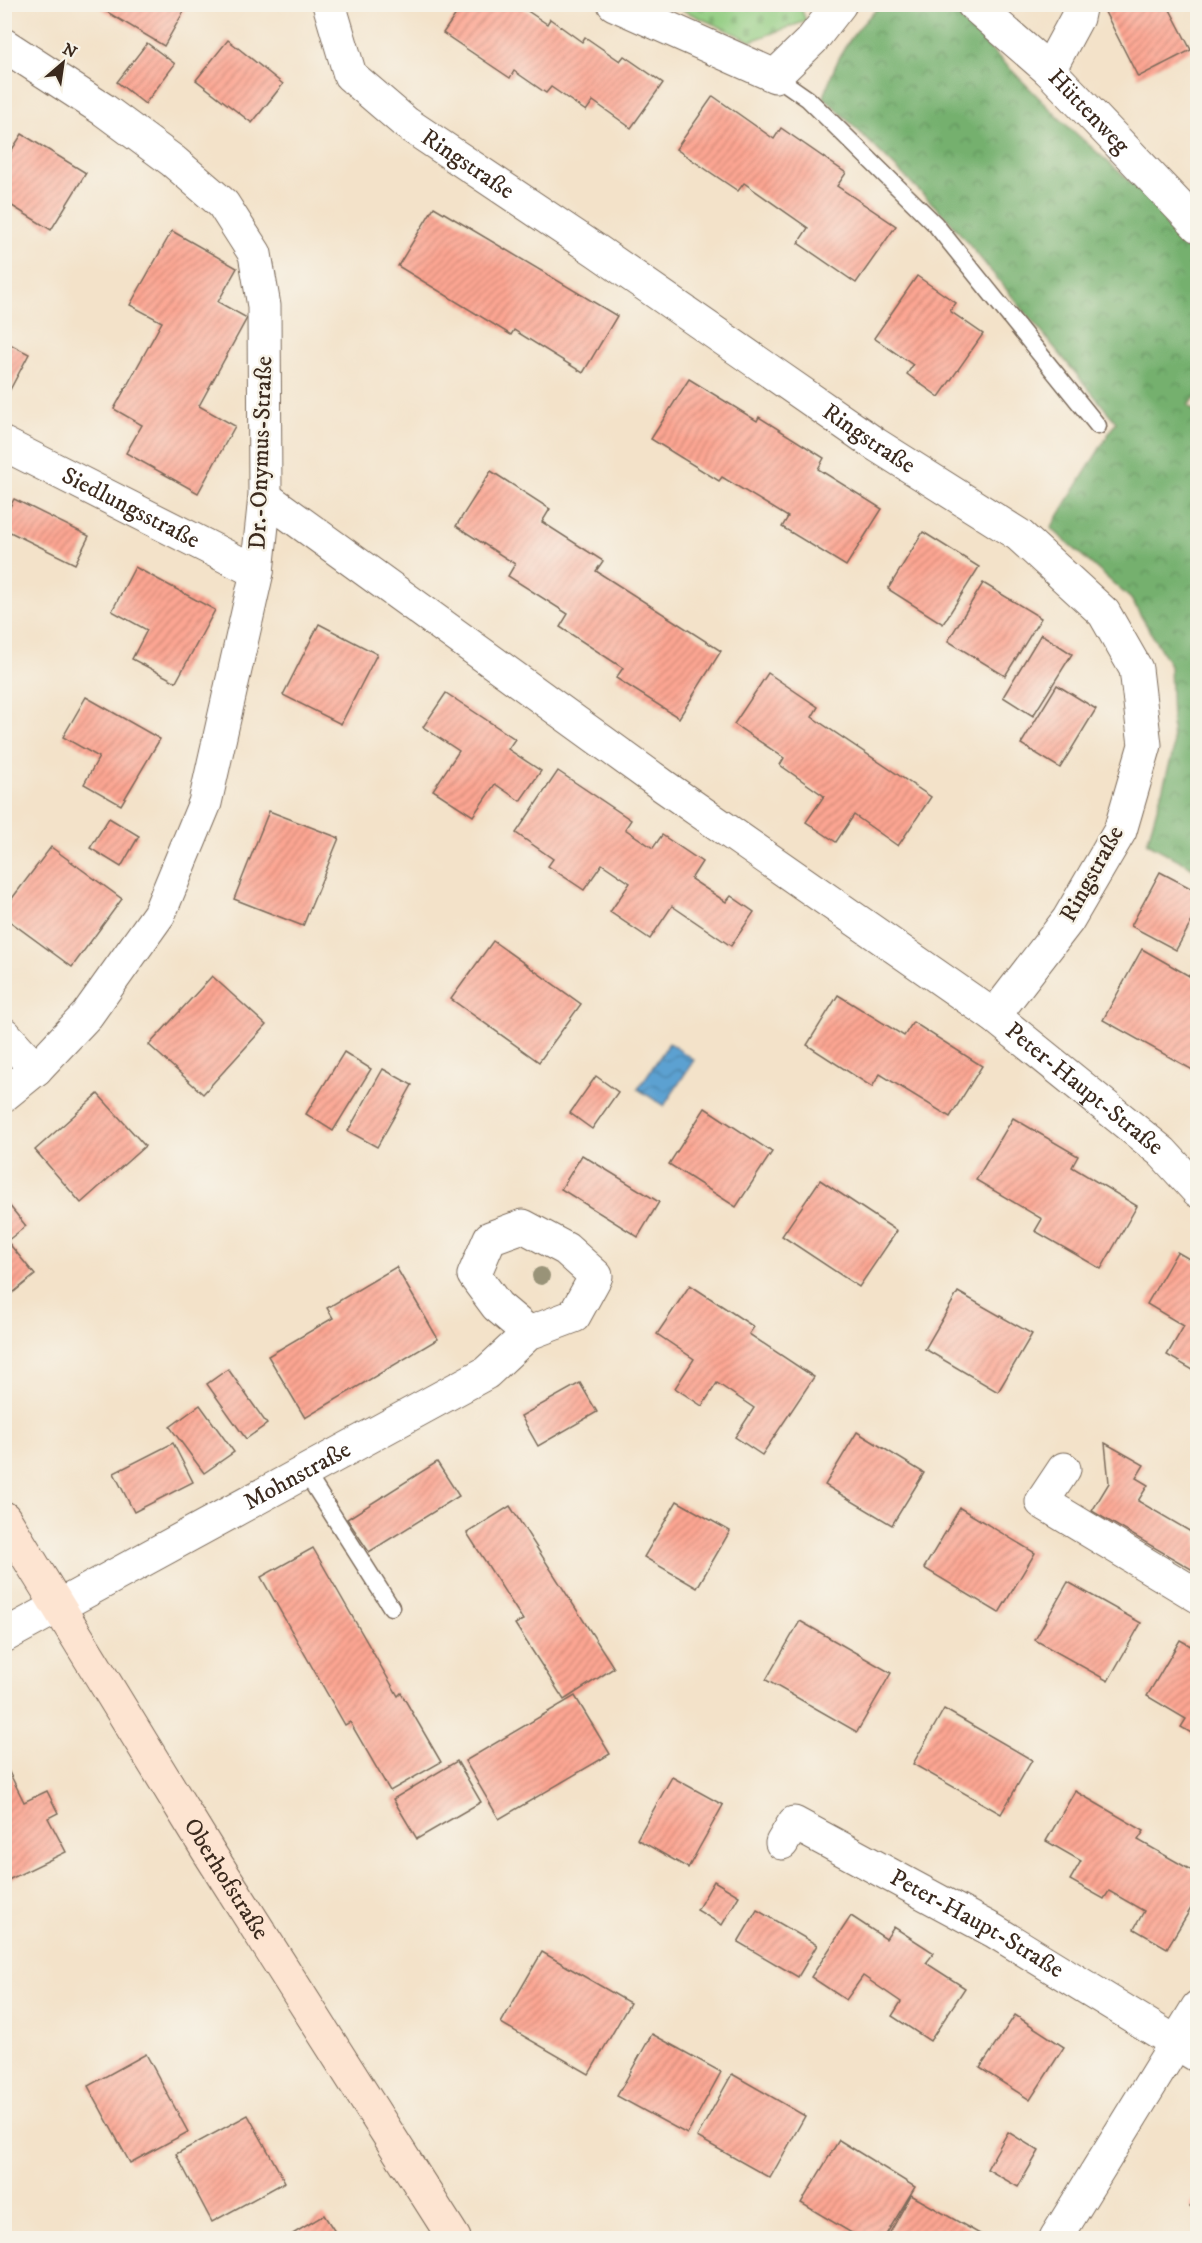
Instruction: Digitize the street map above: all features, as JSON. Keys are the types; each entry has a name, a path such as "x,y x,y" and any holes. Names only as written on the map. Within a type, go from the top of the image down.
{"street":[{"name":"Ringstraße","path":"329,4 350,75 406,123 597,250 875,444 1019,535 1104,613 1136,669 1145,745 1120,831 1068,920 994,1016"},
{"path":"614,4 775,76 812,40 840,4"},
{"name":"Hüttenweg","path":"973,4 1049,70 1197,226"},
{"path":"1049,70 1077,18 1080,4"},
{"name":"Dr.-Onymus-Straße","path":"4,45 104,110 173,161 223,204 255,254 264,306 265,497 257,572 205,803 159,914 87,1015 36,1069 4,1095"},
{"name":"Siedlungsstraße","path":"4,444 257,572"},
{"path":"265,497 665,787 994,1016"},
{"name":"Peter-Haupt-Straße","path":"994,1016 1162,1152 1197,1191"},
{"path":"4,1034 36,1069"},
{"name":"Mohnstraße","path":"4,1636 60,1608 486,1373 529,1334"},
{"path":"1064,1469 1042,1502 1197,1596"},
{"name":"Oberhofstraße","path":"4,1518 210,1854 454,2238"},
{"name":"Peter-Haupt-Straße","path":"782,1843 794,1823 994,1931 1187,2050"},
{"path":"1056,2238 1187,2050 1197,2007"}],"lane":[{"path":"775,76 808,99 935,224 1098,426"},
{"path":"306,1473 391,1607"}],"green space":[{"path":"671,5 800,5 806,21 751,41"},
{"path":"881,5 947,5 1062,121 1197,241 1197,396 1188,405 1198,415 1197,870 1147,843 1173,752 1170,665 1131,599 1051,528 1116,422 948,219 824,97 845,47 860,26"}],"water":[{"path":"669,1043 694,1060 664,1106 638,1089"}],"building":[{"path":"98,4 188,4 164,46 97,6"},
{"path":"463,4 517,4 547,24 550,19 582,42 585,37 620,61 624,56 663,83 631,128 593,101 586,111 551,87 546,93 514,71 510,78 443,33"},
{"path":"1120,4 1167,4 1191,50 1138,77 1105,12"},
{"path":"228,40 283,84 252,123 196,80"},
{"path":"147,43 175,64 145,104 117,82"},
{"path":"713,96 774,139 781,128 846,173 837,186 896,226 856,283 798,243 808,228 744,183 738,191 676,149"},
{"path":"22,134 86,173 51,230 4,201 4,162"},
{"path":"434,207 617,316 583,373 514,330 511,335 398,266"},
{"path":"172,231 237,268 218,302 247,318 199,406 235,426 198,493 126,453 142,425 114,409 162,322 130,305"},
{"path":"917,276 956,303 950,311 983,334 939,397 907,374 913,365 874,338"},
{"path":"4,341 29,354 4,401"},
{"path":"689,379 757,421 759,417 824,458 818,469 882,509 846,566 782,527 788,517 722,477 719,481 651,439"},
{"path":"491,471 550,509 542,522 603,561 596,571 721,651 679,718 616,678 623,668 560,627 568,614 508,576 515,564 456,526"},
{"path":"14,499 89,536 75,564 4,529 4,518"},
{"path":"923,532 979,567 943,624 888,589"},
{"path":"135,567 215,610 176,682 132,659 147,630 112,611"},
{"path":"983,583 1041,618 1005,676 948,641"},
{"path":"319,624 377,654 341,724 283,695"},
{"path":"1041,634 1072,654 1033,716 1003,697"},
{"path":"768,673 818,707 812,717 931,797 898,846 854,815 836,842 806,822 824,796 780,765 784,758 734,724"},
{"path":"1057,685 1096,709 1060,768 1021,744"},
{"path":"446,693 515,739 508,749 541,771 520,801 495,784 473,816 433,790 459,751 423,727"},
{"path":"86,697 160,739 121,805 84,784 99,757 63,737"},
{"path":"558,771 631,820 625,829 653,848 662,835 702,862 691,879 726,902 731,896 754,912 731,946 672,906 650,939 610,912 630,883 602,864 584,890 548,866 553,859 516,833"},
{"path":"269,811 339,838 303,926 234,899"},
{"path":"109,818 139,836 121,867 90,848"},
{"path":"51,847 122,899 72,967 4,917 4,909"},
{"path":"1160,872 1198,892 1198,910 1176,950 1131,926"},
{"path":"493,941 581,1004 539,1062 451,999"},
{"path":"1142,949 1198,981 1198,1073 1103,1020"},
{"path":"212,976 266,1025 203,1094 149,1045"},
{"path":"838,995 904,1036 913,1022 982,1066 950,1117 880,1074 872,1087 807,1045"},
{"path":"344,1052 371,1069 333,1131 306,1114"},
{"path":"383,1069 412,1085 377,1147 348,1131"},
{"path":"596,1076 618,1092 592,1129 570,1113"},
{"path":"98,1094 145,1146 81,1203 35,1150"},
{"path":"705,1108 772,1152 736,1207 669,1164"},
{"path":"1013,1118 1078,1156 1072,1167 1137,1206 1101,1269 1035,1231 1042,1219 976,1180"},
{"path":"582,1155 659,1202 638,1237 561,1189"},
{"path":"820,1180 897,1231 859,1287 782,1236"},
{"path":"4,1199 26,1226 7,1241 35,1275 4,1300"},
{"path":"1177,1252 1198,1264 1198,1373 1167,1355 1184,1326 1147,1304"},
{"path":"396,1267 438,1339 305,1418 268,1356 333,1318 327,1308"},
{"path":"690,1285 754,1327 749,1334 814,1377 762,1455 735,1437 754,1408 717,1383 702,1406 675,1388 694,1359 657,1334"},
{"path":"958,1292 1032,1334 998,1392 925,1349"},
{"path":"228,1369 267,1424 246,1439 207,1384"},
{"path":"580,1383 597,1412 538,1446 521,1416"},
{"path":"200,1405 234,1452 204,1473 170,1427"},
{"path":"857,1432 924,1473 892,1525 825,1485"},
{"path":"173,1443 193,1482 134,1512 114,1473"},
{"path":"1105,1443 1144,1465 1136,1478 1148,1485 1138,1501 1198,1536 1198,1573 1092,1511 1109,1483"},
{"path":"437,1462 459,1496 369,1552 347,1519"},
{"path":"677,1501 730,1531 697,1588 644,1557"},
{"path":"510,1506 614,1668 564,1700 515,1624 523,1620 467,1533"},
{"path":"960,1508 1035,1553 999,1613 924,1568"},
{"path":"313,1548 398,1696 401,1693 441,1762 390,1791 350,1722 345,1725 261,1577"},
{"path":"1068,1582 1141,1623 1108,1681 1035,1640"},
{"path":"800,1621 891,1673 857,1732 766,1680"},
{"path":"1180,1640 1198,1650 1198,1737 1181,1727 1186,1719 1147,1696"},
{"path":"575,1696 610,1754 499,1819 465,1761"},
{"path":"944,1709 1032,1760 1001,1814 913,1764"},
{"path":"457,1761 481,1802 417,1839 393,1799"},
{"path":"9,1772 24,1802 47,1791 58,1813 48,1818 66,1852 4,1882 4,1774"},
{"path":"672,1777 723,1805 688,1868 637,1839"},
{"path":"1075,1791 1144,1831 1138,1840 1198,1874 1198,1897 1167,1948 1134,1929 1144,1911 1109,1891 1104,1899 1070,1880 1081,1861 1046,1841"},
{"path":"714,1881 739,1896 722,1925 697,1910"},
{"path":"757,1910 817,1945 798,1977 738,1942"},
{"path":"851,1916 886,1939 894,1927 934,1953 926,1963 965,1988 930,2041 892,2016 901,2002 863,1976 846,2000 811,1977"},
{"path":"542,1952 630,2003 589,2074 501,2023"},
{"path":"1015,2015 1064,2047 1030,2100 980,2068"},
{"path":"652,2034 721,2072 687,2134 617,2096"},
{"path":"146,2054 188,2132 130,2163 88,2086"},
{"path":"732,2074 805,2116 770,2178 697,2137"},
{"path":"248,2115 285,2182 212,2222 176,2154"},
{"path":"1008,2132 1039,2151 1018,2187 987,2169"},
{"path":"839,2140 915,2187 884,2238 860,2238 801,2203"},
{"path":"1198,2193 1198,2211 1190,2207"},
{"path":"911,2195 987,2238 887,2238"},
{"path":"324,2215 339,2238 286,2238"}]}
